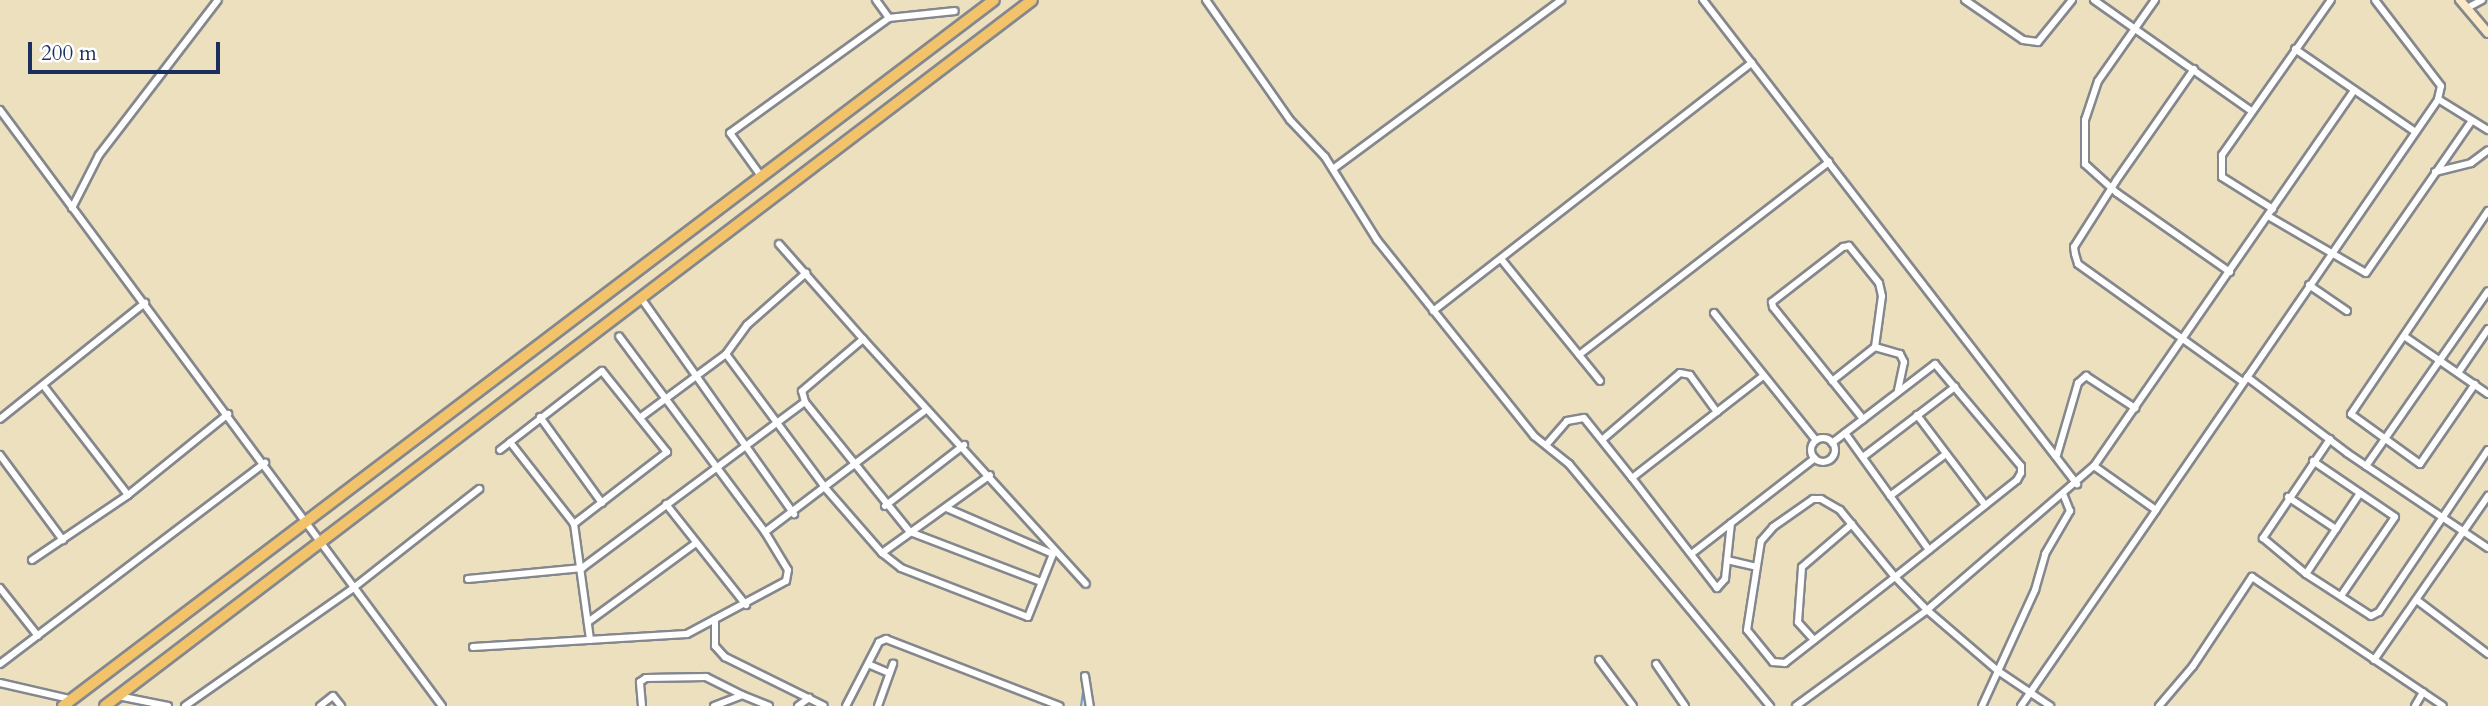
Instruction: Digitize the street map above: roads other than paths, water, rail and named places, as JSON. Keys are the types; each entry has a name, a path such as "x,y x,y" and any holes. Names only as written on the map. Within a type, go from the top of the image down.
{"highway":[{"path":"67,703 995,0"},
{"path":"105,706 1032,0"}],"street":[{"path":"72,208 99,155 218,0"},
{"path":"876,0 889,18"},
{"path":"1206,0 1290,120 1333,169 1377,240 1433,311 1534,436 1547,444 1660,570 1770,706"},
{"path":"1333,169 1561,0"},
{"path":"1703,0 2077,484"},
{"path":"1965,0 2024,40 2038,42 2072,0"},
{"path":"2094,0 2250,110"},
{"path":"2155,0 2098,81 2083,135 2085,164 2230,272"},
{"path":"2273,209 2222,177 2219,170 2222,155 2250,110 2331,0"},
{"path":"2021,706 2438,99 2441,86 2375,0"},
{"path":"2460,0 2488,33"},
{"path":"2466,8 2482,0"},
{"path":"761,176 730,133 889,18 955,11"},
{"path":"2295,49 2414,131"},
{"path":"1433,311 1752,63"},
{"path":"2194,69 2074,247 2078,264 2184,340 2245,379 2366,466 2488,548"},
{"path":"1796,706 1927,610 2064,496 2094,466 2184,340 2354,90"},
{"path":"2438,99 2488,131"},
{"path":"0,110 265,463 352,589 439,705"},
{"path":"2268,216 2366,274 2471,122"},
{"path":"2435,172 2471,163 2488,150"},
{"path":"1578,355 1829,162"},
{"path":"2475,384 2420,464 2351,412 2488,211"},
{"path":"779,244 926,410 964,445 1086,584"},
{"path":"1832,381 1875,347 1879,283 1856,250 1843,247 1772,302 1832,381 1863,419"},
{"path":"1501,259 1600,382"},
{"path":"641,417 726,354 747,325 806,273"},
{"path":"2309,285 2347,311"},
{"path":"2366,466 2488,290"},
{"path":"641,298 794,514"},
{"path":"0,419 145,303"},
{"path":"1714,313 1814,438 1832,443"},
{"path":"2458,373 2488,329"},
{"path":"2404,335 2488,394"},
{"path":"472,647 687,634 746,605 786,581 788,570 765,532 619,336"},
{"path":"863,339 802,391 805,402 885,506 909,532 1041,582"},
{"path":"1875,347 1900,354 1904,362 1897,392"},
{"path":"726,354 827,490 882,553 901,568 1028,617 1053,554 946,508"},
{"path":"1832,443 1931,364 1939,366 2021,466 2017,480 1895,577 1814,640 1779,664 1747,630 1754,566 1766,533 1814,499 1834,504 1895,577 1927,610 1998,671 2050,706"},
{"path":"500,450 602,370 667,452 574,524"},
{"path":"1603,439 1680,373 1690,375 1717,412"},
{"path":"1632,478 1763,376"},
{"path":"2057,455 2078,383 2086,376 2134,408"},
{"path":"43,385 128,495"},
{"path":"1864,457 1955,387"},
{"path":"468,579 582,568 715,466 805,402"},
{"path":"765,532 827,490 926,410"},
{"path":"32,560 128,495 228,414"},
{"path":"1917,415 1985,505"},
{"path":"1547,444 1567,421 1577,416 1588,421 1694,552 1717,589 1725,579 1731,523"},
{"path":"540,417 602,503"},
{"path":"1845,433 1929,550"},
{"path":"1814,438 1815,458"},
{"path":"2330,439 2288,497 2263,538 2306,574 2375,616 2488,450"},
{"path":"510,442 574,524 590,640"},
{"path":"1815,458 1824,462 1832,458 1832,443"},
{"path":"885,506 964,445"},
{"path":"1891,496 1946,454"},
{"path":"0,455 63,540"},
{"path":"1694,552 1815,458"},
{"path":"2313,461 2395,517 2341,596"},
{"path":"0,664 265,463"},
{"path":"2094,466 2156,510"},
{"path":"882,553 990,475"},
{"path":"184,706 352,589 479,489"},
{"path":"2306,574 2360,493"},
{"path":"1982,706 2035,590 2045,554 2070,511 2064,496"},
{"path":"2374,660 2418,601 2488,496"},
{"path":"2288,497 2336,529"},
{"path":"666,504 746,605"},
{"path":"1814,640 1798,622 1802,567 1852,524"},
{"path":"588,622 696,544"},
{"path":"1727,560 1754,566"},
{"path":"2159,706 2187,674 2252,577 2443,706"},
{"path":"0,588 38,636"},
{"path":"2418,601 2488,654"},
{"path":"715,619 715,646 725,657 824,706"},
{"path":"846,706 879,642 894,639 1060,706"},
{"path":"1599,660 1633,706"},
{"path":"868,664 889,673"},
{"path":"878,706 893,664"},
{"path":"1656,664 1685,706"},
{"path":"1085,676 1090,706"},
{"path":"642,706 640,682 646,678 706,677 769,706"},
{"path":"0,683 67,703"},
{"path":"2414,706 2423,692"},
{"path":"713,706 742,695"},
{"path":"118,696 168,706"},
{"path":"320,706 333,696 341,706"},
{"path":"798,706 809,698"}],"waterway":[{"path":"1081,706 1084,684"}]}
